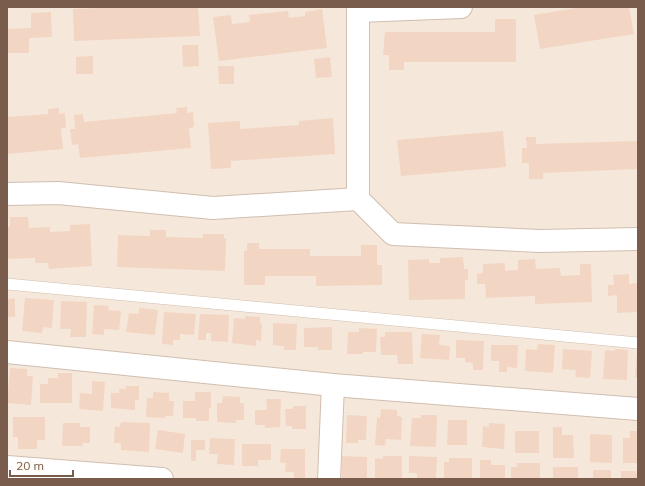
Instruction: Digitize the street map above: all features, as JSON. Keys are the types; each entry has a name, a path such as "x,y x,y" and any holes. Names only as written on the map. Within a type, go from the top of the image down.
{"street":[{"path":"461,7 358,9 358,199 393,234 540,241 638,239"},
{"path":"7,194 58,193 213,208 358,199"},
{"path":"7,352 333,385 638,409"},
{"path":"329,479 333,385"},
{"path":"7,467 162,479"}],"lane":[{"path":"7,284 638,343"}],"shaded area":[{"path":"7,7 638,7 638,479 7,479"}],"building":[{"path":"198,7 200,36 74,41 73,9"},
{"path":"582,7 629,7 634,34 540,49 534,15"},
{"path":"322,9 327,48 219,61 213,17 231,15 232,24 250,22 249,15 288,11 289,18 305,16 305,12"},
{"path":"51,12 52,37 29,38 29,53 7,53 7,29 31,28 31,13"},
{"path":"495,19 516,19 516,62 404,62 404,70 389,70 389,55 383,55 385,32 495,32"},
{"path":"182,45 198,45 199,66 183,67"},
{"path":"93,56 93,74 76,74 76,57"},
{"path":"330,57 332,77 316,78 314,59"},
{"path":"218,66 234,66 234,84 219,84"},
{"path":"187,107 187,113 193,112 194,127 189,128 191,148 80,158 78,144 72,145 70,129 75,129 74,115 83,114 84,122 177,113 176,108"},
{"path":"59,108 59,114 65,113 66,128 61,128 63,149 7,154 7,117 48,114 48,109"},
{"path":"333,118 335,154 231,161 231,168 211,169 208,123 240,121 240,129 299,125 299,121"},
{"path":"503,131 506,167 401,176 397,140"},
{"path":"526,137 536,137 536,144 638,141 638,169 543,173 543,179 529,179 529,163 522,163 522,148 527,148"},
{"path":"10,217 28,217 29,228 50,227 50,232 70,231 70,225 90,224 92,266 49,269 48,263 35,263 35,258 7,259 7,227 10,227"},
{"path":"150,230 166,230 166,237 203,238 203,234 224,234 224,238 226,239 225,271 117,267 118,235 150,236"},
{"path":"247,243 259,243 259,249 310,249 310,256 361,256 361,245 377,245 377,265 382,265 382,285 316,286 316,276 265,276 265,285 244,285 244,251 247,251"},
{"path":"463,257 464,269 468,269 468,280 465,280 465,299 409,300 408,260 429,259 429,263 440,263 440,258"},
{"path":"535,259 536,269 560,268 561,276 580,275 580,264 591,264 592,302 535,304 535,296 486,298 485,284 477,284 477,274 483,273 483,264 505,263 505,271 518,270 518,260"},
{"path":"629,274 629,284 638,283 638,312 617,313 617,295 608,296 608,285 614,285 613,275"},
{"path":"15,298 15,317 7,317 7,299"},
{"path":"25,298 54,300 52,328 43,327 42,333 22,331"},
{"path":"61,301 87,302 86,337 70,337 71,329 60,329"},
{"path":"94,305 109,306 108,310 121,311 119,330 104,329 104,335 92,334"},
{"path":"139,308 158,310 155,335 126,332 129,313 139,314"},
{"path":"164,312 196,314 194,335 180,334 180,340 173,340 173,345 162,344"},
{"path":"200,314 229,315 228,342 211,341 211,333 206,333 206,340 198,340"},
{"path":"245,316 260,317 260,323 262,324 261,341 256,340 256,346 232,343 234,318 245,319"},
{"path":"273,323 297,324 296,350 284,350 284,346 273,345"},
{"path":"332,327 332,350 318,350 318,347 304,347 304,328"},
{"path":"359,328 377,329 376,352 347,354 348,332 359,332"},
{"path":"385,332 412,332 413,364 398,364 397,355 381,355 380,337 385,337"},
{"path":"422,334 440,335 439,345 450,346 449,360 420,358"},
{"path":"456,340 484,341 483,370 473,370 473,363 465,362 465,358 456,358"},
{"path":"538,344 555,345 553,373 525,371 526,349 537,350"},
{"path":"491,345 518,345 517,368 507,367 507,372 499,372 499,361 491,361"},
{"path":"563,349 592,351 590,378 575,377 576,370 562,369"},
{"path":"615,349 628,350 627,380 603,379 605,350 615,351"},
{"path":"637,352 638,377 635,377"},
{"path":"10,368 27,369 27,376 33,376 31,405 7,403"},
{"path":"58,373 72,373 72,403 40,403 40,384 48,384 48,378 58,378"},
{"path":"92,381 105,382 103,411 79,409 80,393 92,394"},
{"path":"126,386 139,386 139,400 135,400 135,410 111,408 111,393 119,393 119,389 126,389"},
{"path":"153,392 169,393 169,401 174,401 173,416 166,416 165,418 146,417 147,398 153,398"},
{"path":"195,392 211,392 209,421 196,421 196,418 183,418 183,401 195,401"},
{"path":"223,396 240,397 240,403 244,403 244,420 236,420 236,423 217,422 217,403 222,403"},
{"path":"266,399 281,399 280,427 265,428 265,425 255,425 255,410 267,410"},
{"path":"293,406 306,406 306,429 292,429 292,426 286,426 285,409 293,409"},
{"path":"381,409 397,410 397,416 402,417 401,440 386,439 385,446 375,445 377,417 380,418"},
{"path":"347,415 367,416 366,440 358,440 358,443 346,443"},
{"path":"421,415 437,415 436,447 410,446 412,418 421,418"},
{"path":"13,417 45,417 45,440 37,440 37,449 18,449 18,437 13,437"},
{"path":"448,420 467,420 467,445 447,445"},
{"path":"121,422 150,423 149,452 121,450 121,443 114,443 115,426 120,427"},
{"path":"63,423 80,423 80,427 90,427 90,443 83,443 82,446 62,446"},
{"path":"489,423 505,424 504,449 482,447 483,426 489,427"},
{"path":"553,427 562,427 562,435 573,435 574,458 553,458"},
{"path":"158,430 185,434 183,453 155,449"},
{"path":"515,431 539,431 539,453 515,453"},
{"path":"630,431 638,431 638,463 623,463 623,438 630,438"},
{"path":"590,434 612,435 612,463 590,462"},
{"path":"210,438 235,439 234,465 217,464 218,454 209,454"},
{"path":"191,440 205,440 205,450 196,450 196,461 191,461"},
{"path":"242,444 271,444 271,460 258,460 258,466 242,466"},
{"path":"281,449 305,449 305,479 294,479 294,472 285,472 286,463 280,462"},
{"path":"342,456 367,457 367,479 342,479"},
{"path":"383,456 402,456 402,479 375,479 375,458 383,459"},
{"path":"409,456 437,457 436,479 417,479 417,473 409,473"},
{"path":"449,458 472,458 472,479 444,479 444,462 449,462"},
{"path":"480,460 491,460 491,465 505,465 505,479 480,479"},
{"path":"517,463 540,463 540,479 511,479 511,467 517,467"},
{"path":"553,467 578,467 578,479 553,479"},
{"path":"593,470 611,470 611,479 593,479"},
{"path":"621,471 636,471 636,473 638,473 638,479 621,479"}]}
